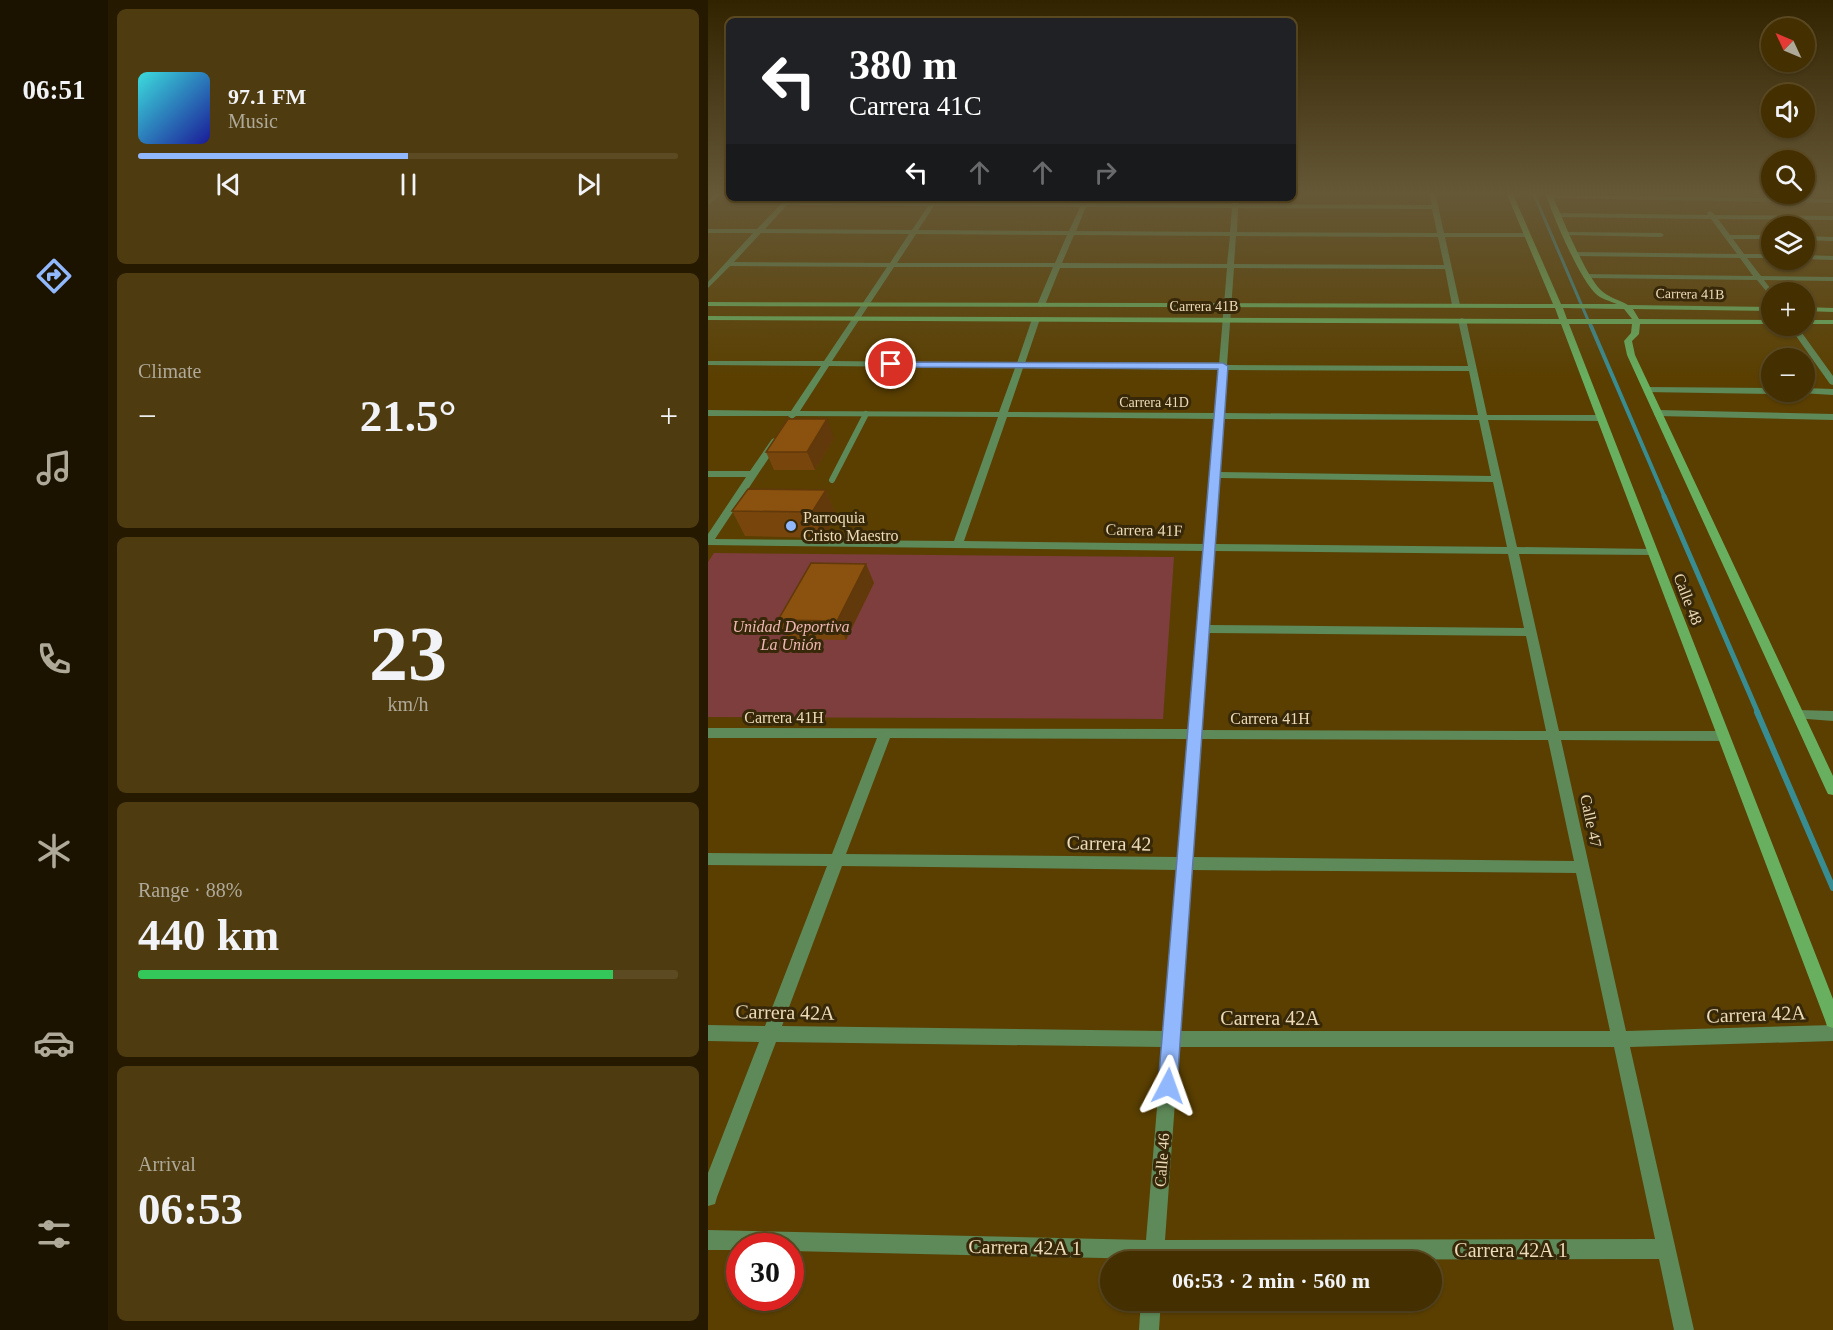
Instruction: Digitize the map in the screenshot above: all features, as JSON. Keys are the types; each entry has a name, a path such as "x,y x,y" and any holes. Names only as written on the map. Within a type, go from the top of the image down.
{"street":[{"path":"708,286 737,254"},
{"path":"788,422 900,254"},
{"path":"1041,305 1063,254"},
{"name":"Calle 46","path":"1155,1251 1231,254"},
{"path":"1445,254 1456,305"},
{"name":"Calle 48","path":"1535,254 1557,306 1833,1020"},
{"path":"1577,254 1587,276 1599,293 1626,307 1636,320 1635,334 1628,341 1630,355 1833,790"},
{"path":"1582,254 1761,256"},
{"path":"1742,256 1762,282"},
{"path":"1815,257 1833,258"},
{"path":"728,264 1447,267"},
{"path":"1587,276 1833,279"},
{"name":"Carrera 41B","path":"708,304 1456,305 1761,309"},
{"path":"1815,309 1833,310"},
{"name":"Carrera 41B","path":"708,318 1761,322"},
{"path":"958,545 1035,319"},
{"name":"Calle 47","path":"1462,320 1684,1330"},
{"path":"1815,322 1833,322"},
{"path":"1800,336 1833,382"},
{"path":"708,363 1473,369"},
{"path":"1647,390 1761,391"},
{"path":"1815,391 1833,392"},
{"name":"Carrera 41D","path":"708,413 1600,418"},
{"path":"708,542 782,430"},
{"path":"708,474 753,474"},
{"path":"1214,475 1497,479"},
{"name":"Carrera 41F","path":"708,542 1652,552"},
{"path":"1203,629 1530,632"},
{"path":"1798,715 1833,716"},
{"name":"Carrera 41H","path":"708,733 1723,736"},
{"path":"708,1197 885,734"},
{"name":"Carrera 42","path":"708,859 1582,867"},
{"name":"Carrera 42A","path":"708,1033 1171,1039 1620,1039 1833,1033"},
{"name":"Carrera 42A 1","path":"708,1240 1100,1254"},
{"name":"Carrera 42A 1","path":"1442,1253 1666,1250"},
{"path":"1149,1330 1150,1311"}],"lane":[{"path":"1658,413 1833,417"},
{"path":"832,480 866,414"}],"green space":[{"name":"Unidad Deportiva La Unión","path":"714,553 1174,557 1163,719 708,717 708,562"}],"building":[{"path":"788,419 827,419 807,452 766,452"},
{"path":"748,489 826,490 812,512 732,511"},
{"path":"811,563 866,564 837,621 778,620"}],"waterway":[{"path":"1560,254 1591,327"},
{"path":"1591,326 1665,498"},
{"path":"1664,496 1758,713"},
{"path":"1757,712 1833,888"}],"place":[{"name":"Parroquia Cristo Maestro","path":"791,526"}],"route":[{"path":"891,364 1223,366 1168,1086"}]}
